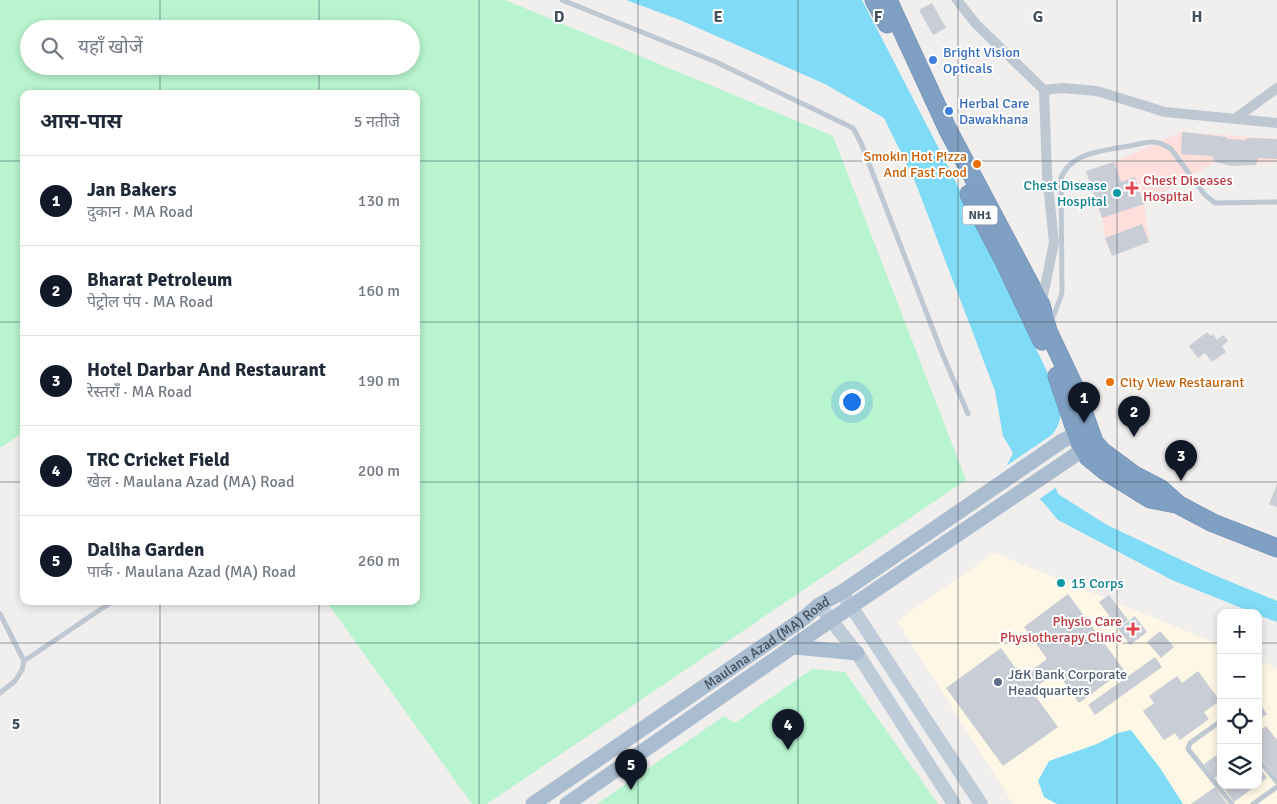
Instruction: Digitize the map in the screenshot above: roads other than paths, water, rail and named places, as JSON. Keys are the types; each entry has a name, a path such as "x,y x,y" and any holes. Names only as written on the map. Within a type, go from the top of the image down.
{"highway":[{"name":"NH1","path":"874,0 938,135 1008,256 1041,305 1048,331 1074,386 1079,442"},
{"name":"NH1","path":"888,0 1008,256 1028,310 1059,381 1079,442 1103,452 1134,475 1161,489 1179,504 1213,523 1277,548"}],"main road":[{"name":"Maulana Azad (MA) Road","path":"533,804 804,618 819,605 842,592 1002,483 1079,442"},
{"name":"Maulana Azad (MA) Road","path":"568,804 831,620 1010,500 1079,442"},
{"path":"842,592 981,804"},
{"path":"819,605 857,654 952,803"},
{"path":"794,647 857,654"},
{"path":"970,789 972,804"}],"street":[{"path":"957,0 976,24 1044,90 1047,174 1054,243 1041,305"},
{"path":"1044,90 1062,88 1097,91 1165,112 1277,123"},
{"path":"1236,118 1277,88"}],"lane":[{"path":"562,0 716,62 853,128 861,143 942,353 968,414"},
{"path":"1048,331 1062,293 1061,178 1064,170 1082,157 1097,152 1152,142 1164,144 1171,149 1204,194 1215,203 1277,202"},
{"path":"24,661 107,605"},
{"path":"0,614 24,661 22,670 16,680 0,693"},
{"path":"1217,724 1190,743 1188,749 1232,804"},
{"path":"1262,764 1277,782"},
{"path":"1253,804 1277,787"}],"water":[{"path":"626,0 862,0 952,174 1054,386 1059,405 1060,419 1054,432 1041,447 1058,494 1107,525 1207,572 1277,601 1277,622 1262,616 1262,609 1244,609 1172,580 1058,520 1042,501 1003,473 1013,453 1003,436 995,391 914,179 884,118 825,84 680,20"},
{"path":"1131,730 1160,768 1183,804 1057,804 1044,797 1038,781 1049,761 1097,744 1118,733"}],"place":[{"name":"Bright Vision Opticals","path":"933,60"},
{"name":"Herbal Care Dawakhana","path":"949,111"},
{"name":"Smokin Hot Pizza And Fast Food","path":"977,164"},
{"name":"Chest Diseases Hospital","path":"1132,188"},
{"name":"Chest Disease Hospital","path":"1117,193"},
{"name":"City View Restaurant","path":"1110,382"},
{"name":"Jan Bakers","path":"1084,423"},
{"name":"Bharat Petroleum","path":"1134,437"},
{"name":"Hotel Darbar And Restaurant","path":"1181,481"},
{"name":"15 Corps","path":"1061,583"},
{"name":"Physio Care Physiotherapy Clinic","path":"1133,629"},
{"name":"J&K Bank Corporate Headquarters","path":"998,682"},
{"name":"TRC Cricket Field","path":"788,750"},
{"name":"Daliha Garden","path":"631,790"}]}
